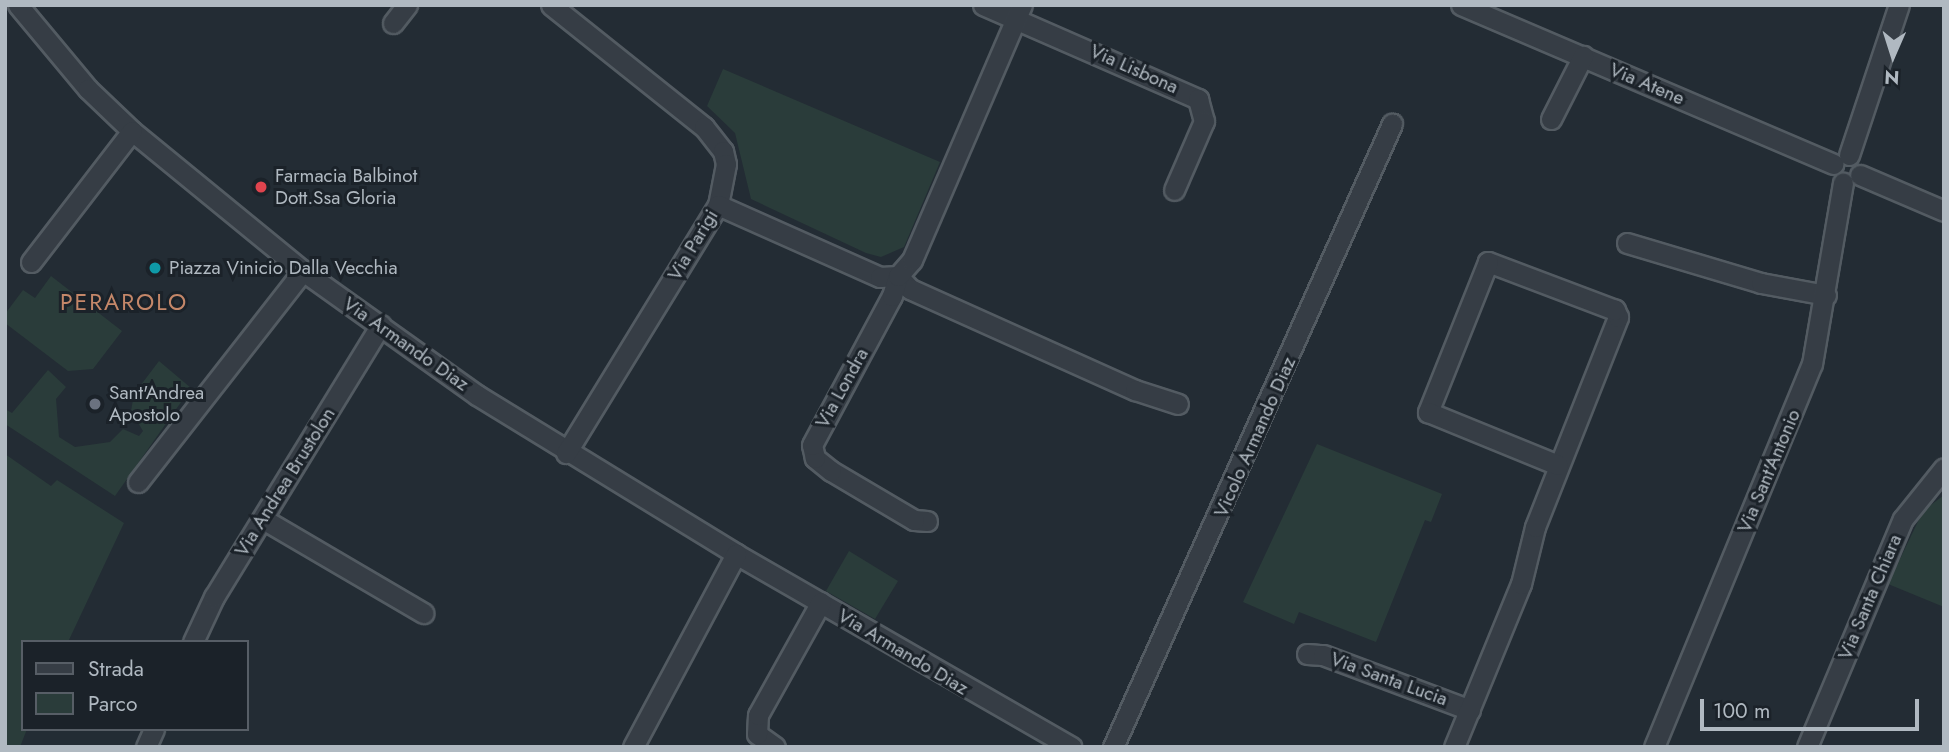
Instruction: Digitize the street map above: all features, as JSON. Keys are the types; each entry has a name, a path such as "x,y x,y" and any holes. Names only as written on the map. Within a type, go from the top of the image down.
{"street":[{"name":"Via Armando Diaz","path":"18,5 88,89 132,131 303,271 381,326 566,453 991,705 1072,747"},
{"path":"393,23 407,5"},
{"name":"Via Parigi","path":"551,5 712,134 726,164 718,205 566,453"},
{"name":"Via Lisbona","path":"983,5 1019,12 1198,99 1205,121 1174,190"},
{"name":"Via Atene","path":"1461,5 1841,159"},
{"path":"1899,5 1835,178 1851,179 1944,211"},
{"path":"718,205 880,277 898,276 912,260 1019,12"},
{"path":"1551,119 1583,56"},
{"name":"Vicolo Armando Diaz","path":"1113,747 1392,124"},
{"path":"31,262 132,131"},
{"path":"1841,159 1860,162 1851,179"},
{"name":"Via Sant'Antonio","path":"1654,747 1806,382 1851,179"},
{"path":"1627,243 1761,284 1826,295"},
{"name":"Via Santa Lucia","path":"1454,747 1521,584 1528,550 1558,465 1618,314 1497,262 1488,262 1428,412 1434,418 1558,465"},
{"path":"138,482 303,271"},
{"path":"898,276 910,289 1135,390 1178,404"},
{"name":"Via Londra","path":"898,276 892,296 815,438 812,452 841,477 914,520 927,521"},
{"name":"Via Andrea Brustolon","path":"194,640 214,597 381,326"},
{"name":"Via Santa Chiara","path":"1807,747 1903,519 1944,468"},
{"name":"Via Santa Chiara","path":"1924,491 1944,482"},
{"path":"263,519 423,613"},
{"path":"633,747 736,554"},
{"path":"775,747 757,734 758,715 821,602"},
{"name":"Via Santa Lucia","path":"1307,654 1323,655 1470,710"},
{"path":"146,747 153,731"}],"green space":[{"path":"723,69 940,162 904,247 881,257 866,253 751,199 735,133 707,106"},
{"path":"51,276 122,331 93,369 68,371 5,323 5,314 23,290 35,298"},
{"path":"159,361 191,388 115,496 5,424 5,409 12,413 48,370 66,387 56,399 59,437 75,447 110,442 123,429 139,436 143,431 131,411 134,394"},
{"path":"1317,444 1442,494 1431,522 1425,520 1376,642 1299,612 1294,624 1243,602"},
{"path":"5,454 51,486 57,480 124,523 69,640 21,640 21,731 26,731 20,747 5,745"},
{"path":"1944,495 1944,607 1888,584 1923,511"},
{"path":"849,551 898,581 875,619 826,591"}],"place":[{"name":"Farmacia Balbinot Dott.Ssa Gloria","path":"261,187"},
{"name":"Piazza Vinicio Dalla Vecchia","path":"155,268"},
{"name":"Sant'Andrea Apostolo","path":"95,404"}],"district":[{"name":"PERAROLO","path":"124,302"}]}
